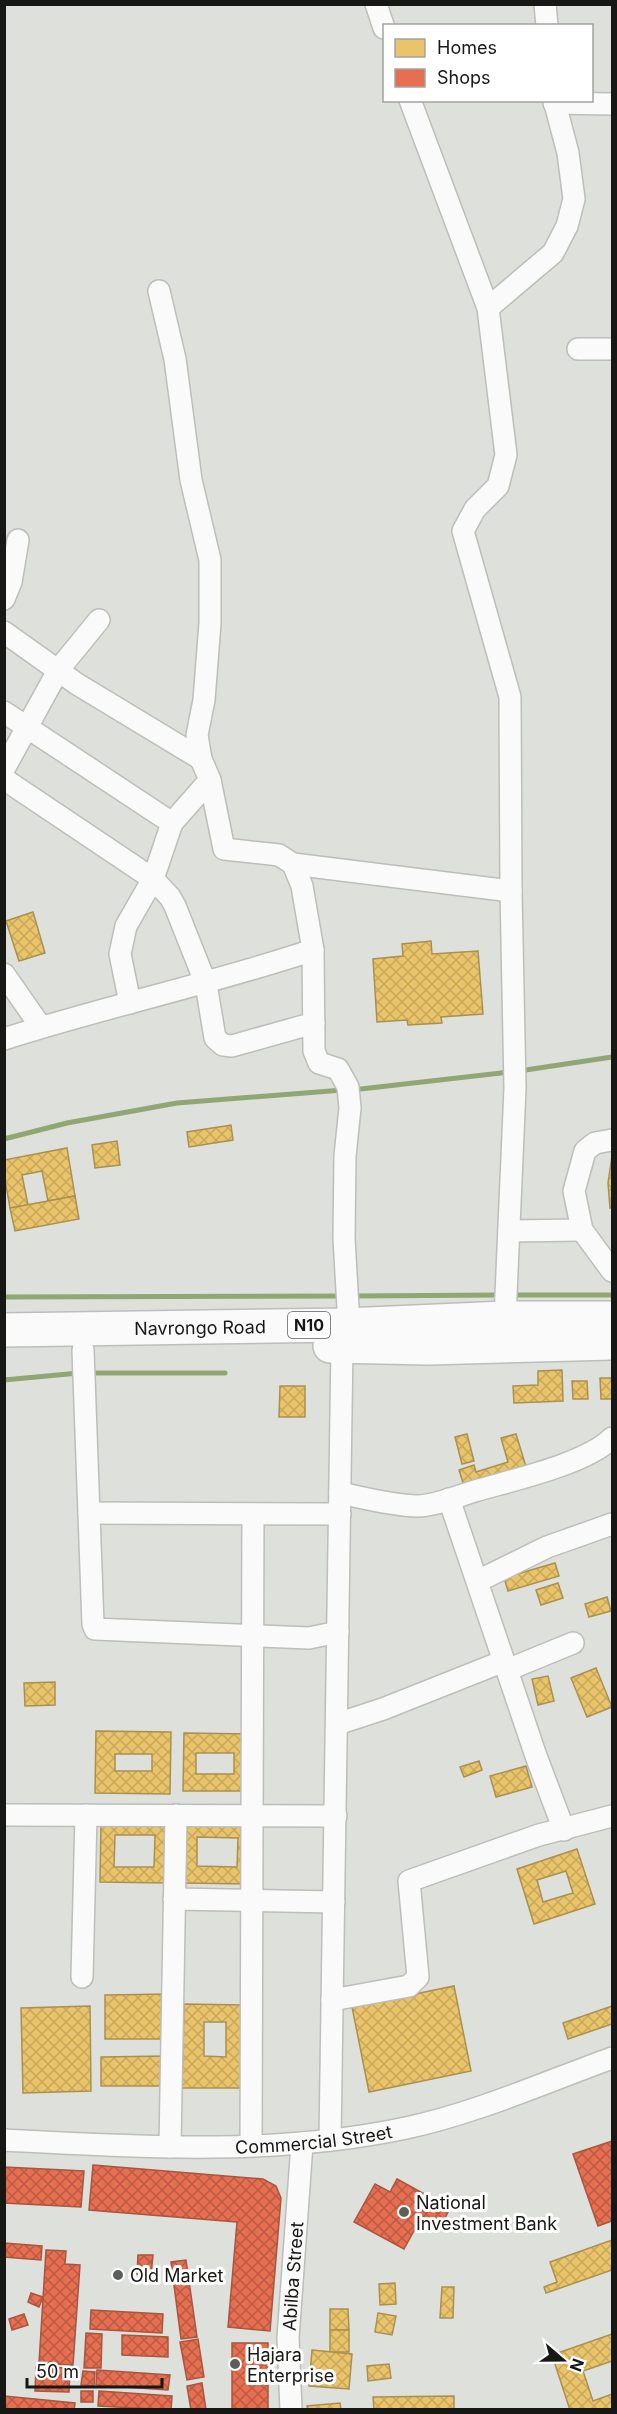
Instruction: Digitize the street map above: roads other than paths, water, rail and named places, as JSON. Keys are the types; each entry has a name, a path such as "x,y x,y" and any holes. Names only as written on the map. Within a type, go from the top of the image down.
{"highway":[{"name":"Navrongo Road","path":"4,1352 83,1350 344,1335 505,1318 612,1318"},
{"name":"Navrongo Road","path":"4,1330 344,1335 429,1348 612,1344"}],"street":[{"path":"376,4 383,25"},
{"path":"545,4 547,24"},
{"path":"411,102 488,308 506,455 498,486 475,509 463,531 510,697 510,891 515,1088 505,1318"},
{"path":"488,308 553,253 567,226 574,198 568,153 554,102 612,104"},
{"path":"159,291 176,360 190,480 210,560 209,634 204,700 197,735 201,759 210,780 224,849 279,855 293,864 510,891"},
{"path":"578,349 612,350"},
{"path":"4,599 11,582 18,540"},
{"path":"4,768 59,669 99,620"},
{"path":"4,632 77,684 201,759"},
{"path":"4,712 172,823"},
{"path":"4,779 153,879 170,897 206,984 215,1038 223,1045 232,1047 314,1023"},
{"path":"130,1003 120,954 126,926 153,879 172,823 210,780"},
{"path":"293,864 302,886 314,950 315,1051 319,1063 338,1069 348,1087 350,1108 345,1156 344,1238 348,1308 344,1335 340,1504 330,2140"},
{"path":"4,1039 41,1027 206,984 314,950"},
{"path":"4,974 41,1027"},
{"path":"612,1140 595,1143 585,1151 574,1191 582,1230 612,1271"},
{"path":"510,1231 582,1230"},
{"path":"83,1350 95,1629 309,1638 338,1632"},
{"path":"89,1513 253,1514 340,1504 387,1503 419,1506 449,1499 574,1459 606,1444 612,1438"},
{"path":"449,1499 536,1756 564,1830"},
{"path":"251,2145 253,1514"},
{"path":"478,1581 547,1547 612,1524"},
{"path":"337,1724 573,1643"},
{"path":"4,1815 336,1816"},
{"path":"82,1977 86,1815"},
{"path":"170,2147 176,1815"},
{"path":"332,2000 409,1986 418,1977 409,1881 539,1835 612,1816"},
{"path":"174,1899 334,1902"},
{"name":"Commercial Street","path":"4,2140 170,2147 302,2144 408,2127 464,2111 612,2058"},
{"name":"Abilba Street","path":"291,2409 288,2338 302,2144"}],"waterway":[{"path":"519,1071 612,1057"},
{"path":"352,1090 510,1072"},
{"path":"4,1139 67,1123 177,1103 343,1090"},
{"path":"353,1296 500,1295"},
{"path":"512,1295 612,1295"},
{"path":"4,1297 344,1296"},
{"path":"4,1380 79,1373"},
{"path":"89,1373 225,1373"}],"place":[{"name":"National Investment Bank","path":"404,2212"},
{"name":"Old Market","path":"118,2275"},
{"name":"Hajara Enterprise","path":"235,2364"}]}
